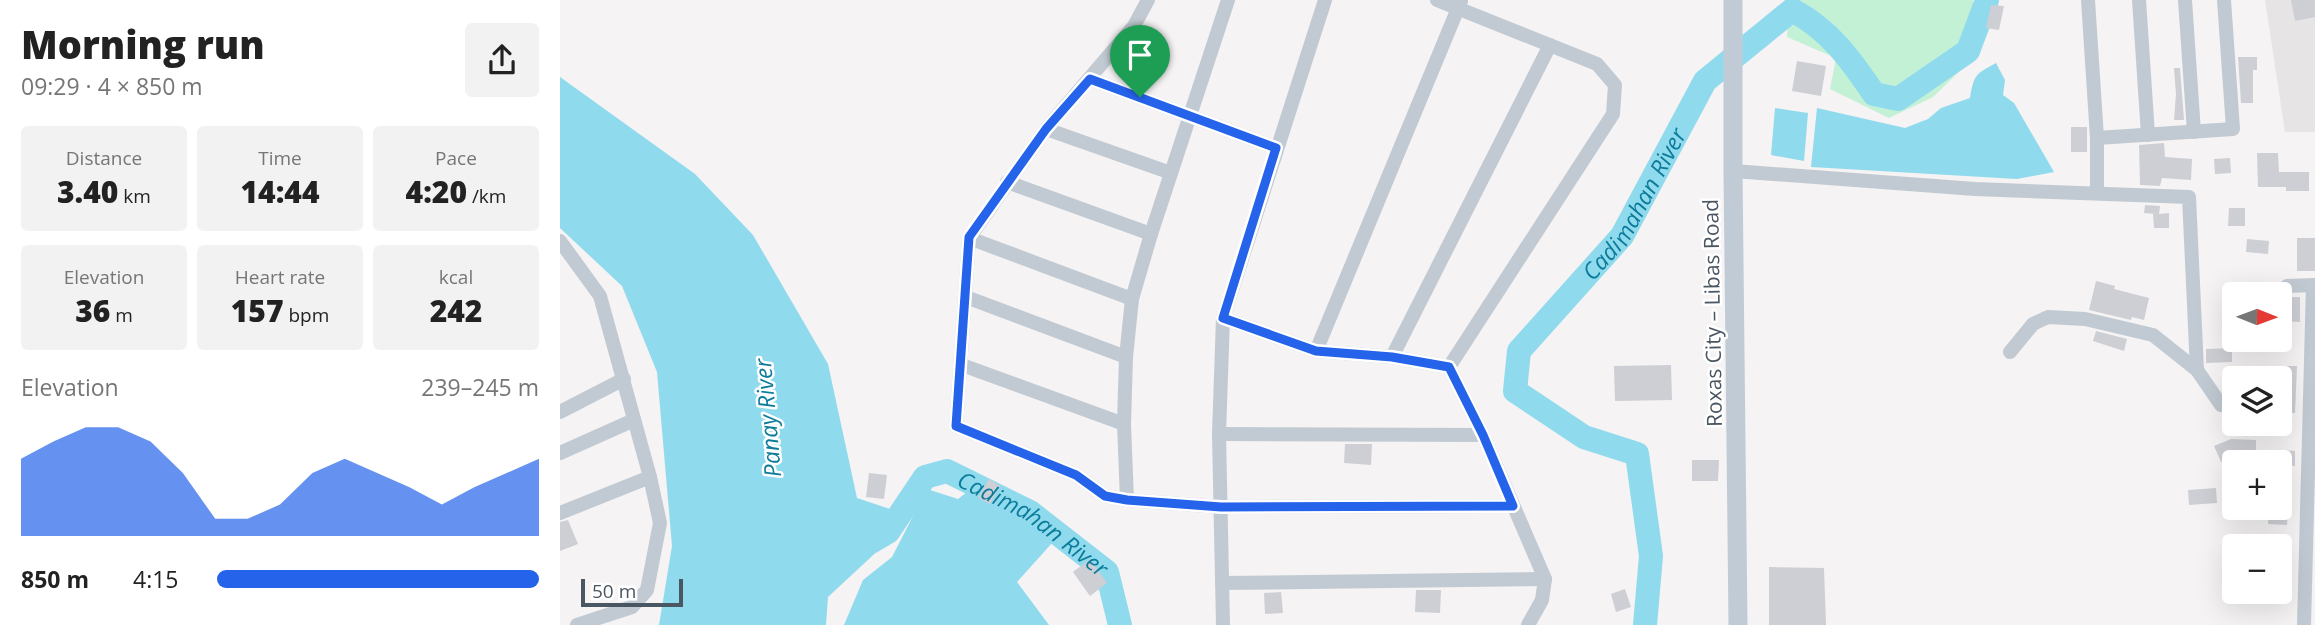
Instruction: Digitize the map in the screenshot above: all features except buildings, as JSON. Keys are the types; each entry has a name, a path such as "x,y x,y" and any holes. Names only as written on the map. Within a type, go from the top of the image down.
{"main road":[{"name":"Roxas City – Libas Road","path":"1733,0 1738,625"}],"street":[{"path":"1148,0 1134,26 1046,129 969,237 956,426 1076,475 1105,496 1127,500 1221,507 1513,506"},
{"path":"1127,500 1124,424 1126,357 1132,299 1228,0"},
{"path":"1223,625 1219,434 1223,318 1325,0"},
{"path":"1437,0 1460,5 1597,64 1615,85 1613,114 1449,367"},
{"path":"2088,0 2097,138 2097,192"},
{"path":"2138,0 2148,135"},
{"path":"2185,0 2194,132"},
{"path":"2097,138 2233,129 2224,0"},
{"path":"1316,351 1460,5"},
{"path":"1392,357 1550,45"},
{"path":"1090,79 1276,148"},
{"path":"1046,129 1171,173"},
{"path":"1733,171 1975,189 2189,197 2197,370"},
{"path":"1007,182 1151,234"},
{"path":"969,237 1132,299"},
{"path":"560,241 600,296 660,523 647,590 632,607 577,625"},
{"path":"2292,286 2314,285 2308,621"},
{"path":"966,298 1126,357"},
{"path":"2010,352 2033,324 2048,317 2085,319 2153,335 2197,370 2221,405"},
{"path":"1223,318 1316,351 1392,357 1449,367"},
{"path":"962,365 1124,424"},
{"path":"1449,367 1483,435 1545,579 1542,600 1528,625"},
{"path":"560,412 624,379"},
{"path":"560,453 634,419"},
{"path":"1219,434 1483,435"},
{"path":"560,513 650,477"},
{"path":"1222,583 1545,579"}],"shaded area":[{"path":"2265,0 2315,0 2315,132 2285,132"}],"green space":[{"path":"1789,0 1973,0 1973,58 1933,97 1889,118 1830,89 1836,58 1787,37"}],"water":[{"path":"1996,63 2005,80 2003,95 2014,103 2054,172 2017,179 1811,167 1817,108 1905,128 1928,119 1941,108 1970,98 1977,76"},
{"name":"Panay River","path":"560,77 695,174 753,235 828,364 857,498 893,510 898,532 828,597 826,625 659,625 672,546 657,372 622,286 560,228"},
{"path":"1775,108 1808,113 1804,161 1771,155"},
{"path":"983,488 1035,515 1061,533 1017,582 1049,625 844,625 863,580 892,557 927,489 958,499 971,489"}],"waterway":[{"name":"Cadimahan River","path":"1645,625 1651,556 1637,454 1584,437 1515,391 1519,351 1622,236 1705,81 1792,10 1828,36 1848,57 1874,94 1898,99 1968,51 1987,0"},
{"name":"Cadimahan River","path":"871,542 888,532 925,477 947,471 1030,512 1107,572 1120,625"}],"route":[{"path":"1090,79 1140,97 1276,148 1223,318 1316,351 1392,357 1449,367 1483,435 1513,506 1221,507 1127,500 1105,496 1076,475 956,426 969,237 1046,129 1090,79"}]}
